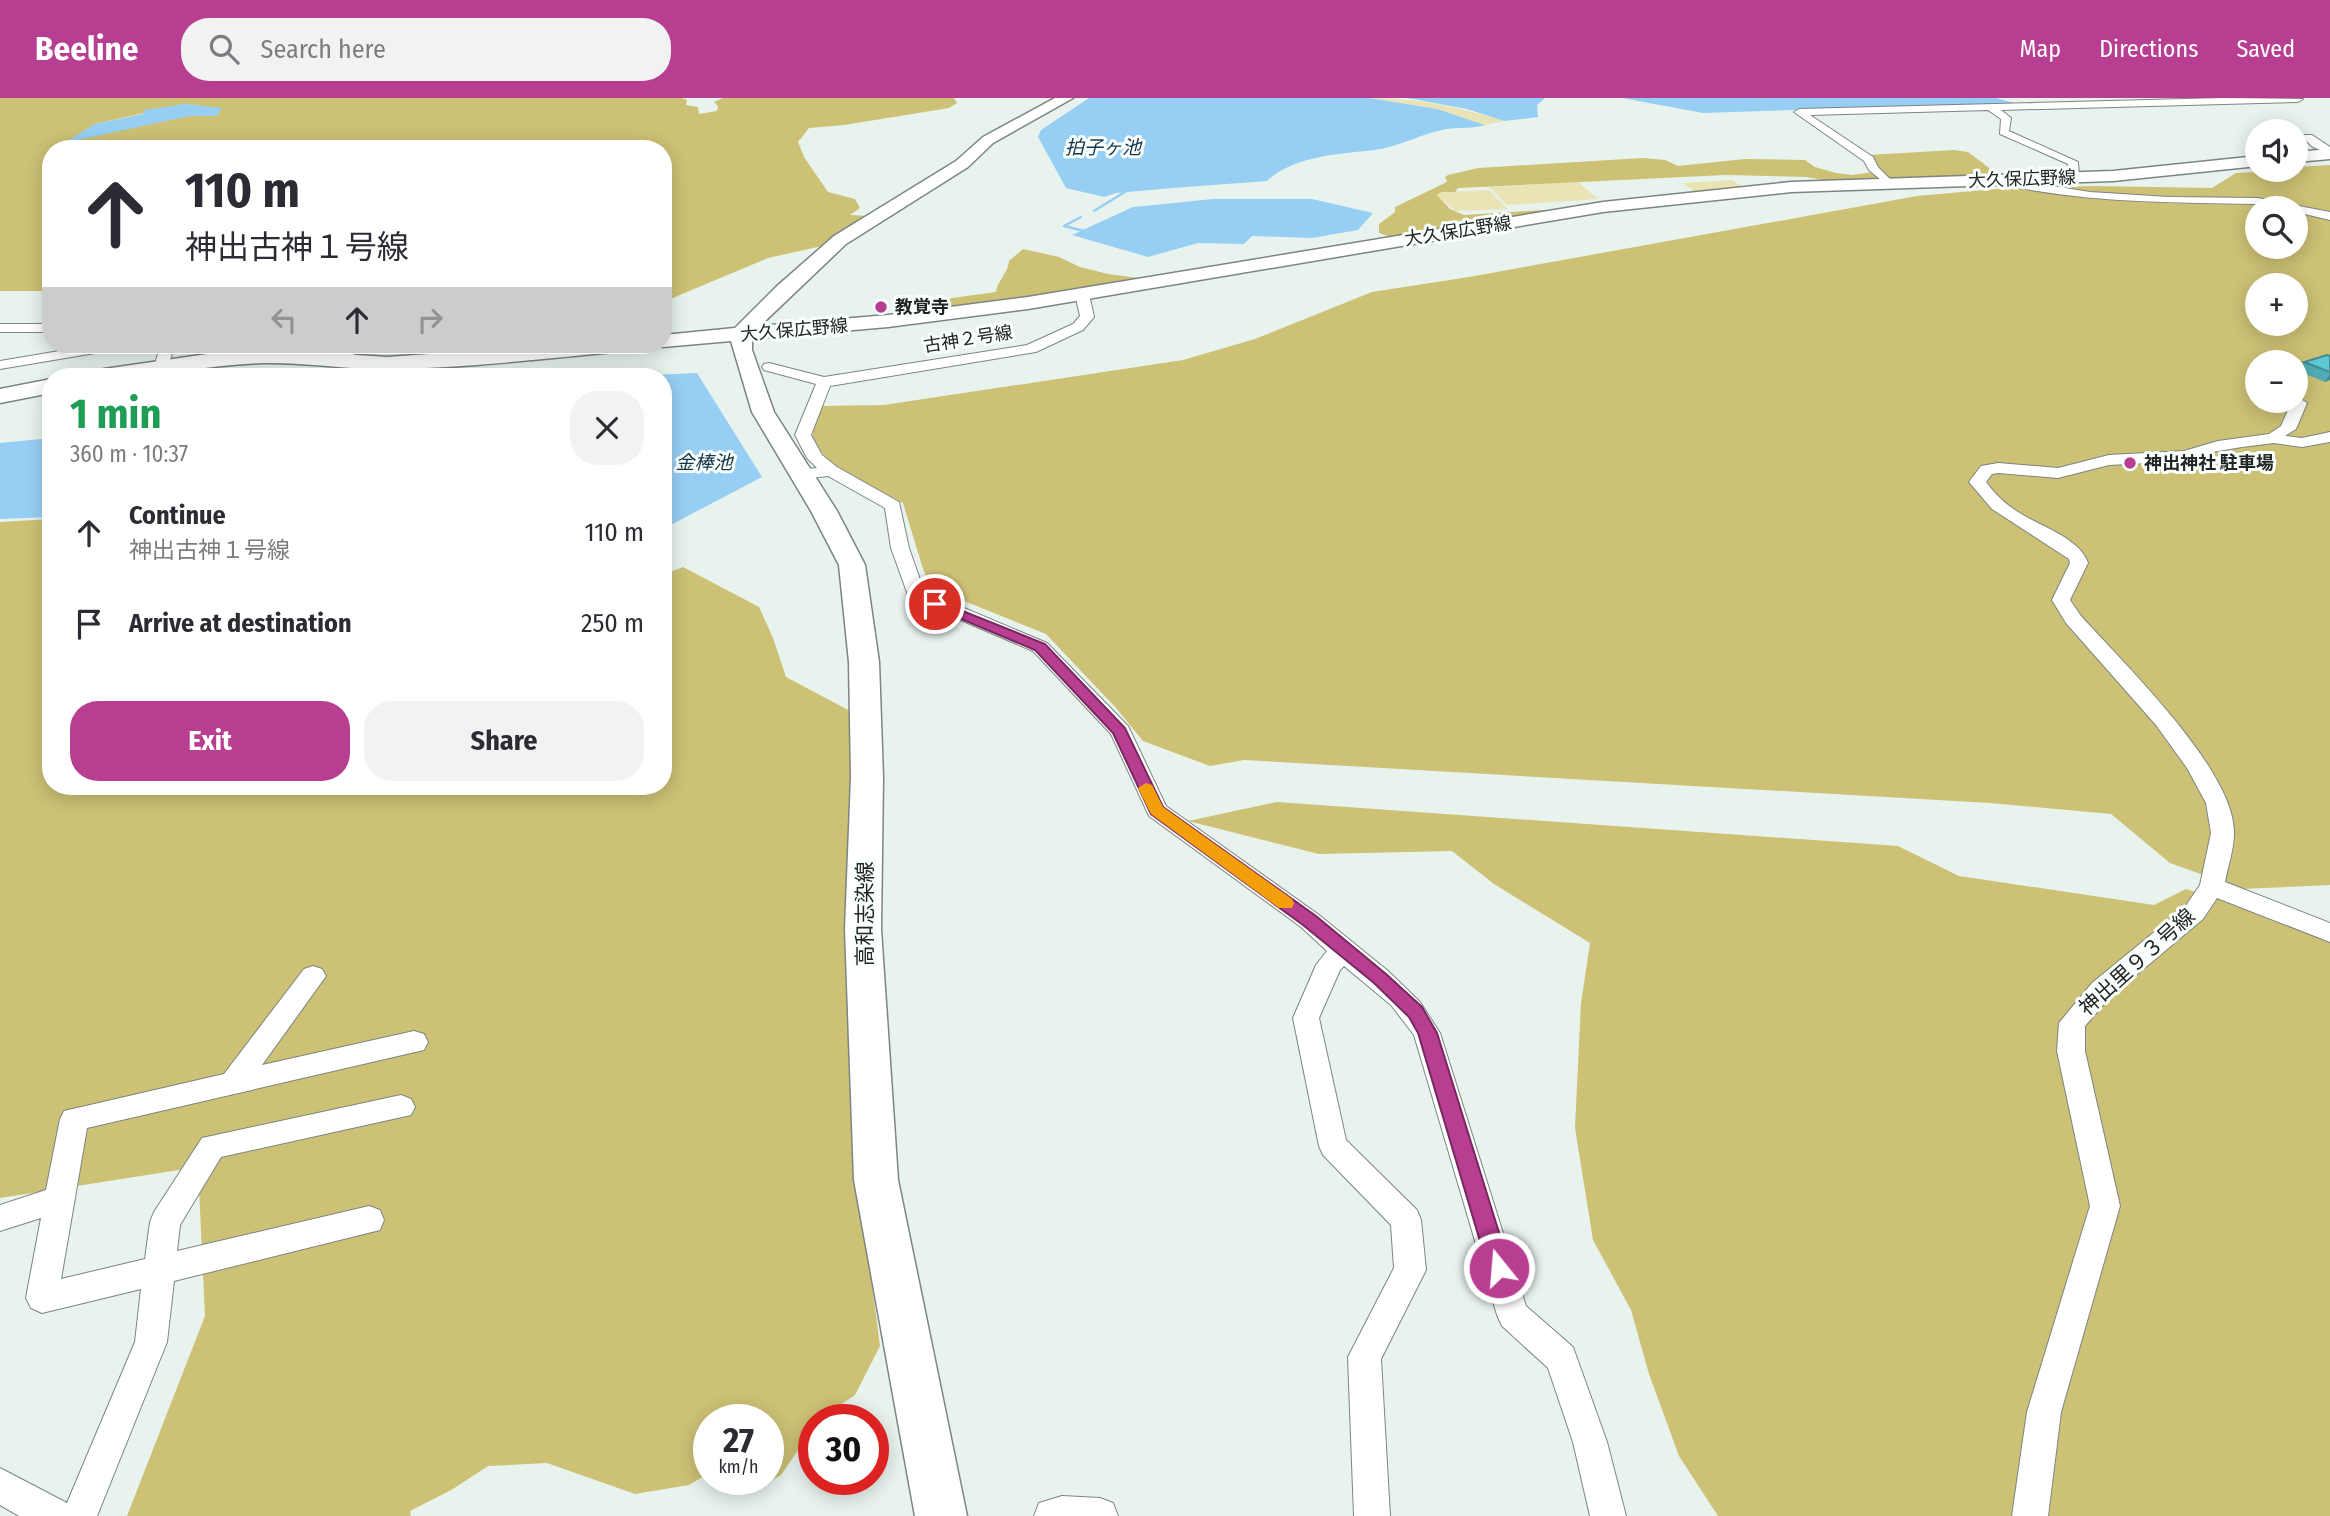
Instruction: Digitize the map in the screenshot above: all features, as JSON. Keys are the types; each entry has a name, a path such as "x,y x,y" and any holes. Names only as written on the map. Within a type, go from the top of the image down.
{"street":[{"path":"741,334 783,291 840,240 962,164 988,140 1066,98"},
{"path":"1887,183 1873,168 1869,159 1799,112 1992,108 2019,102 2298,99"},
{"path":"1992,108 2006,118 2004,132 2073,162 2075,174 1994,176 1996,180 2038,189 2090,195 2169,200 2258,201 2330,216"},
{"path":"2308,136 2330,153"},
{"path":"2308,156 2330,153"},
{"name":"大久保広野線","path":"672,340 888,321 1082,294 1603,207 1791,187 2113,176 2245,162"},
{"name":"古神２号線","path":"824,382 1031,349 1078,327 1087,317 1082,294"},
{"path":"0,328 42,328"},
{"name":"高和志染線","path":"741,334 742,350 763,412 816,472 852,565 864,662 867,777 863,929 876,1180 941,1516"},
{"path":"0,365 65,354"},
{"path":"127,368 164,355 221,358 314,354"},
{"path":"364,354 427,362 520,354"},
{"path":"769,367 824,382 803,435 815,458 816,472 893,506 900,548 916,594 1040,647 1120,732 1157,811 1310,921 1343,951 1380,978 1416,1012 1427,1033 1513,1315 1561,1358 1590,1442 1608,1516"},
{"path":"0,396 42,388"},
{"path":"2295,413 2288,429 2277,434 2275,438 2283,442 2309,443 2330,437"},
{"name":"神出里９３号線","path":"2030,1516 2044,1412 2105,1206 2071,1051 2072,1023 2101,990 2194,913 2212,886 2223,833 2217,803 2202,775 2163,720 2093,638 2073,619 2062,600 2079,563 2077,557 2016,519 1984,494 1978,482 1987,470 1998,468 2058,473 2109,460 2187,456 2244,441 2275,438"},
{"path":"2212,886 2330,933"},
{"path":"1343,951 1329,965 1306,1018 1308,1031 1333,1146 1406,1220 1410,1270 1364,1357 1372,1516"},
{"path":"233,1083 313,976"},
{"path":"369,1220 42,1298 74,1119 414,1042"},
{"path":"79,1516 151,1342 165,1222 212,1147 401,1107"},
{"path":"0,1218 58,1199"},
{"path":"0,1486 55,1516"},
{"path":"1052,1516 1100,1516"}],"shaded area":[{"path":"0,98 682,98 687,100 686,105 698,107 699,114 717,111 718,106 714,102 723,98 954,98 957,103 949,108 809,128 798,142 804,157 828,192 855,199 860,208 850,215 868,216 822,246 768,258 672,298 672,140 78,140 222,109 185,104 95,124 71,140 42,140 42,291 0,291"},
{"path":"1369,98 1438,104 1504,121 1485,125 1437,109"},
{"path":"1954,150 1968,152 1992,170 1992,178 1891,181 1868,155"},
{"path":"1643,158 1665,160 1678,166 1745,159 1805,160 1815,167 1836,173 1852,175 1873,172 1881,181 1836,182 1806,177 1725,175 1458,188 1455,192 1441,192 1437,195 1450,209 1464,215 1543,210 1550,212 1394,238 1379,233 1379,224 1395,212 1395,207 1445,183 1445,177 1448,175 1478,168"},
{"path":"2330,165 2330,885 2242,889 2170,863 2111,814 1990,803 1244,760 1210,766 1143,741 1116,708 1046,634 932,588 923,569 903,503 838,466 826,457 813,437 814,425 822,406 884,405 1183,360 1255,339 1372,292 1917,196 2007,188 2212,188 2236,173 2245,173 2245,182 2308,182 2308,166"},
{"path":"1732,180 1745,188 1694,191 1682,183"},
{"path":"1578,182 1598,199 1507,205 1489,187"},
{"path":"1489,190 1508,209 1455,211 1437,195 1440,192"},
{"path":"1023,249 1059,257 1080,267 1108,274 1154,280 935,313 931,301 996,292 1009,261"},
{"path":"42,520 42,795 672,795 672,571 683,567 759,607 786,677 850,711 856,1160 880,1346 855,1395 842,1404 798,1404 798,1450 784,1471 784,1404 693,1404 693,1483 689,1485 635,1494 547,1463 488,1466 453,1489 410,1511 411,1516 127,1516 205,1316 198,1167 0,1198 0,522"},
{"path":"1277,802 1898,846 1959,876 2154,905 2186,889 2268,914 2330,941 2330,1516 1718,1516 1679,1456 1649,1374 1631,1310 1593,1240 1575,1128 1581,1003 1590,943 1494,884 1452,851 1319,854 1188,821"}],"water":[{"name":"拍子ヶ池","path":"1089,98 1369,98 1437,109 1485,125 1452,128 1383,148 1303,161 1267,181 1116,193 1104,197 1066,188 1038,137 1041,130"},
{"path":"1407,98 1545,98 1537,105 1538,117 1504,121 1467,109"},
{"path":"1622,98 1996,98 2014,103 1703,113"},
{"path":"185,104 222,108 217,116 189,116 69,140 95,124 143,114 144,110"},
{"path":"1213,199 1312,199 1373,213 1358,230 1312,238 1252,236 1244,244 1198,243 1148,257 1072,235 1133,207"},
{"name":"金棒池","path":"697,373 762,477 672,524 672,374"},
{"path":"42,439 42,517 0,519 0,443"}],"building":[{"path":"2330,356 2330,372 2308,364 2308,361"}],"waterway":[{"path":"1094,211 1128,190"},
{"path":"1081,217 1064,226 1088,232"}],"slow traffic":[{"path":"1146,788 1157,811 1285,903"}],"place":[{"name":"教覚寺","path":"881,307"},
{"name":"神出神社 駐車場","path":"2130,463"}],"route":[{"path":"935,604 1040,647 1120,732 1157,811 1310,921 1343,951 1380,978 1416,1012 1427,1033 1499,1268"}]}
